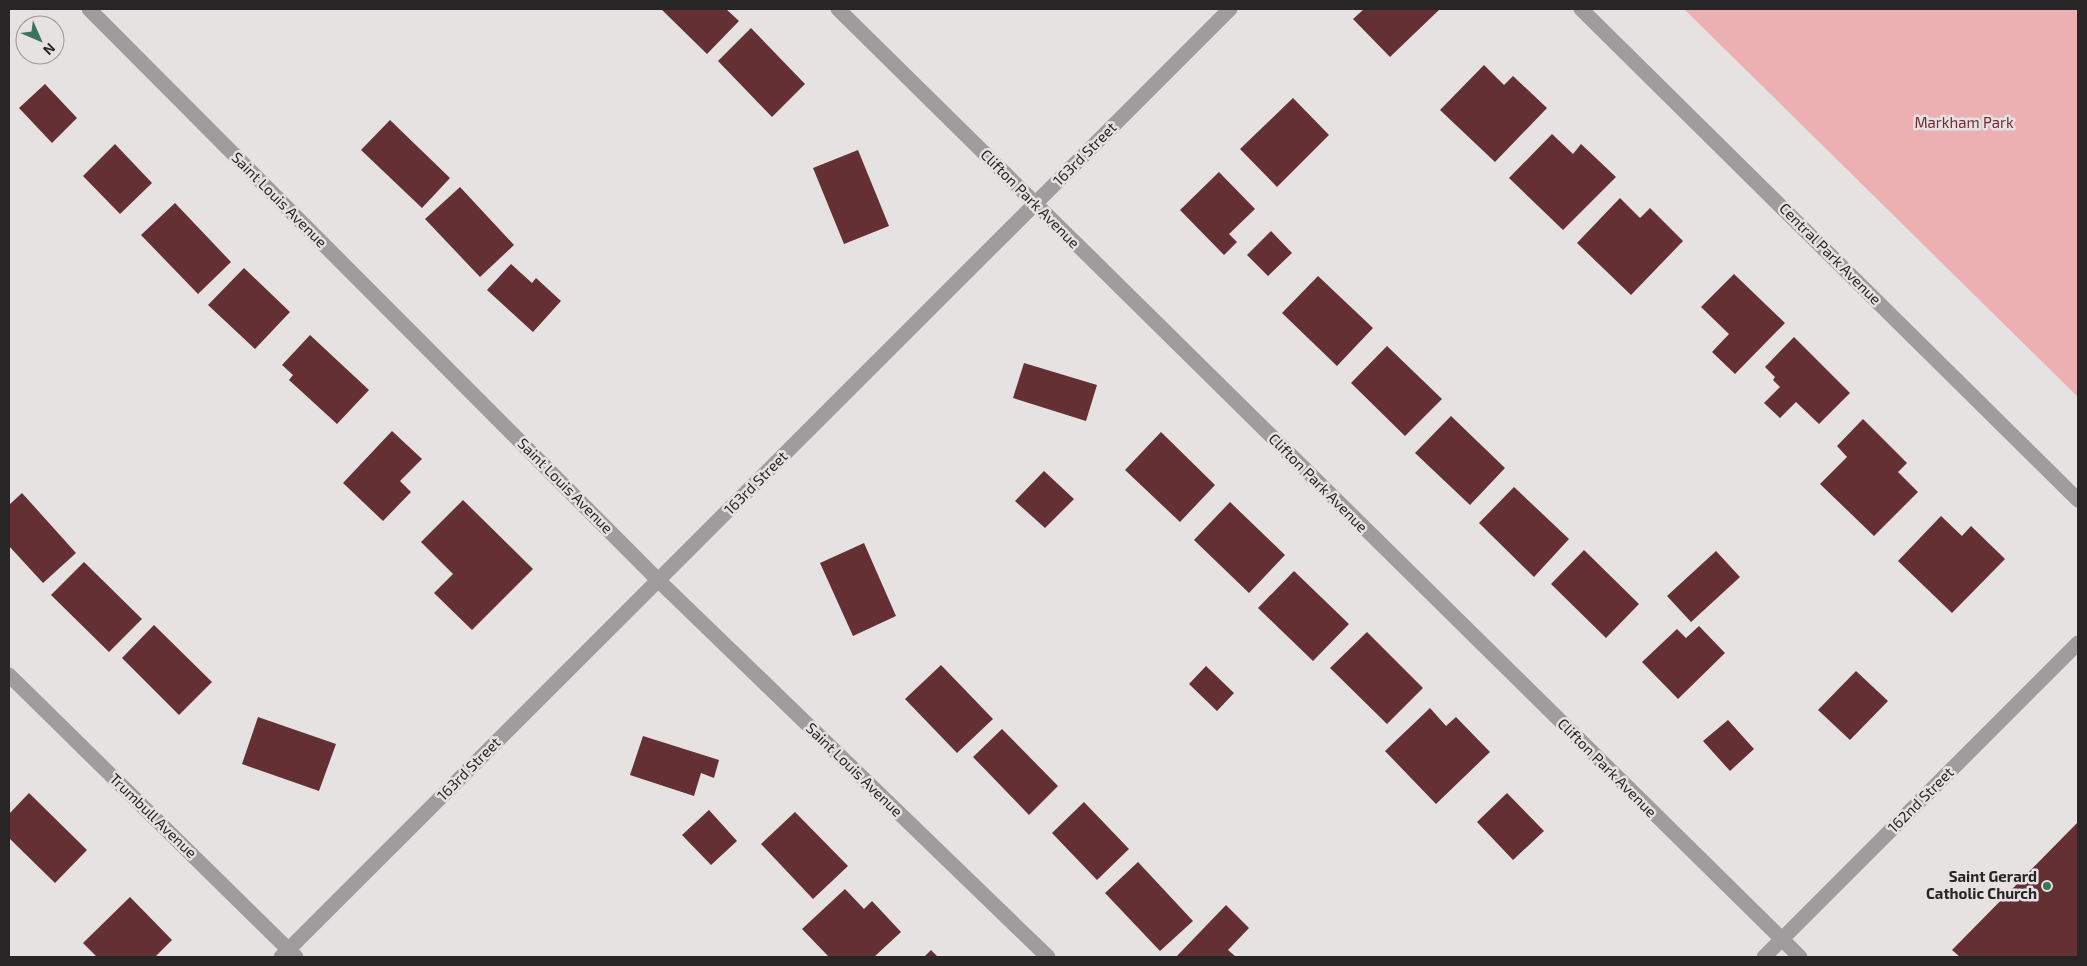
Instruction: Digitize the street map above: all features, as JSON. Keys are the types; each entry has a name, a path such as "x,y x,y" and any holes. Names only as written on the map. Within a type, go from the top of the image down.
{"street":[{"name":"Saint Louis Avenue","path":"89,9 658,580 1048,957"},
{"name":"Clifton Park Avenue","path":"838,9 1800,957"},
{"name":"163rd Street","path":"289,955 658,580 1230,9"},
{"name":"Central Park Avenue","path":"1581,9 2078,500"},
{"name":"162nd Street","path":"1764,957 2078,642"},
{"name":"Trumbull Avenue","path":"9,675 289,955"}],"green space":[{"name":"Markham Park","path":"1684,9 2078,9 2078,397"}],"building":[{"path":"661,9 726,9 739,21 707,54"},
{"path":"1364,9 1440,9 1390,57 1353,19"},
{"path":"751,28 805,84 772,117 718,61"},
{"path":"1484,65 1504,85 1513,76 1547,108 1495,162 1440,110"},
{"path":"45,84 77,118 52,143 19,108"},
{"path":"1293,98 1329,135 1277,187 1240,149"},
{"path":"390,120 450,178 422,208 361,150"},
{"path":"1552,134 1573,154 1581,144 1616,177 1563,230 1509,178"},
{"path":"115,144 152,183 120,214 83,176"},
{"path":"858,150 889,226 844,244 813,168"},
{"path":"1219,172 1255,209 1229,234 1237,242 1224,255 1180,210"},
{"path":"460,187 514,245 480,277 425,219"},
{"path":"1620,198 1640,218 1650,208 1683,241 1631,295 1577,243"},
{"path":"175,203 231,262 198,294 141,235"},
{"path":"1271,231 1292,253 1268,276 1247,255"},
{"path":"511,264 532,283 536,278 561,301 533,332 487,290"},
{"path":"244,268 290,312 255,349 208,305"},
{"path":"1734,274 1785,323 1735,374 1712,352 1729,334 1701,307"},
{"path":"1318,276 1373,328 1337,366 1282,313"},
{"path":"310,335 369,390 337,424 289,380 293,375 282,365"},
{"path":"1794,337 1850,393 1819,424 1796,402 1780,418 1764,403 1780,387 1773,380 1775,377 1765,367"},
{"path":"1387,346 1442,399 1405,436 1351,383"},
{"path":"1024,363 1097,385 1086,421 1013,398"},
{"path":"1451,416 1505,468 1470,505 1415,453"},
{"path":"1863,419 1907,463 1898,472 1918,492 1874,536 1820,484 1847,457 1837,446"},
{"path":"392,431 422,459 400,481 411,492 383,521 343,483"},
{"path":"1161,432 1215,485 1180,522 1125,470"},
{"path":"1044,471 1074,499 1045,528 1015,501"},
{"path":"1514,487 1569,539 1534,577 1479,523"},
{"path":"22,493 76,553 43,583 9,546 9,505"},
{"path":"463,500 533,569 472,630 434,593 453,574 421,542"},
{"path":"1230,502 1285,555 1249,593 1194,540"},
{"path":"1941,516 1962,536 1971,526 2005,559 1952,613 1898,561"},
{"path":"864,543 896,616 853,636 820,563"},
{"path":"1584,550 1639,604 1606,638 1551,584"},
{"path":"1716,551 1740,577 1691,622 1667,596"},
{"path":"84,562 142,619 109,652 51,595"},
{"path":"1294,571 1349,624 1313,661 1258,608"},
{"path":"154,625 212,682 179,715 122,658"},
{"path":"1699,626 1725,653 1678,699 1642,662 1677,629 1686,638"},
{"path":"1367,632 1423,688 1387,724 1330,668"},
{"path":"941,665 993,719 957,753 905,699"},
{"path":"1206,666 1234,693 1217,711 1189,684"},
{"path":"1856,671 1888,701 1850,740 1818,710"},
{"path":"1430,708 1446,726 1456,717 1490,752 1436,804 1385,751"},
{"path":"258,717 336,744 319,791 242,764"},
{"path":"1728,720 1754,749 1730,771 1703,741"},
{"path":"1002,729 1058,786 1029,815 973,757"},
{"path":"643,736 719,760 714,778 701,773 694,796 630,775"},
{"path":"29,793 87,850 55,883 9,838 9,814"},
{"path":"1507,793 1544,831 1513,860 1477,822"},
{"path":"1084,802 1129,849 1097,880 1052,833"},
{"path":"709,810 737,841 711,865 682,835"},
{"path":"795,812 848,866 813,899 761,844"},
{"name":"Saint Gerard Catholic Church","path":"2078,822 2078,957 1960,957 1952,950"},
{"path":"1138,862 1193,921 1160,951 1105,893"},
{"path":"845,889 864,909 872,901 901,932 874,957 829,957 802,929"},
{"path":"130,897 172,940 155,957 97,957 83,943"},
{"path":"1226,905 1249,928 1228,950 1236,957 1176,957"},
{"path":"931,950 938,957 924,957"}],"place":[{"name":"Saint Gerard Catholic Church","path":"2047,886"}]}
